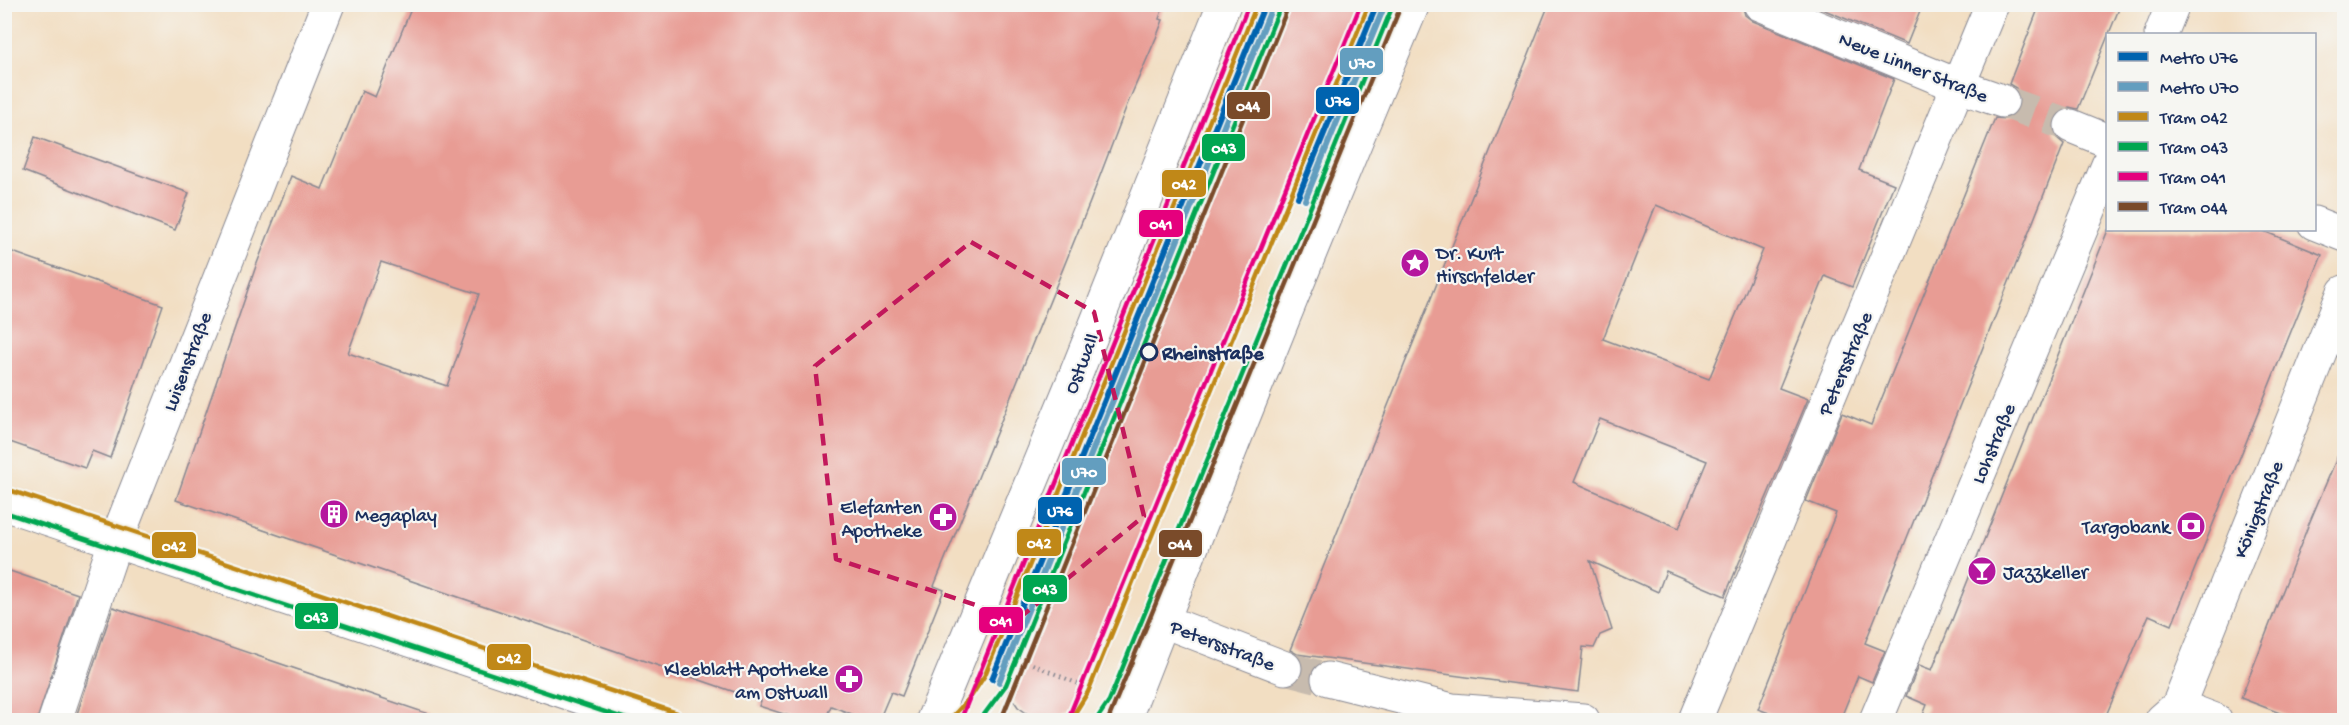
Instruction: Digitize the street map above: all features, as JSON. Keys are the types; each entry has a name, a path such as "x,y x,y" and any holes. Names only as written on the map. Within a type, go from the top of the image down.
{"street":[{"name":"Luisenstraße","path":"55,720 116,542 328,4"},
{"name":"Ostwall","path":"933,720 1076,374 1224,4"},
{"path":"1127,712 1161,620 1413,4"},
{"name":"Neue Linner Straße","path":"1760,4 1959,86 2002,101"},
{"name":"Petersstraße","path":"1695,720 1992,4"},
{"path":"2161,33 2173,4"},
{"path":"2071,126 2106,140"},
{"name":"Lohstraße","path":"1876,720 2106,170"},
{"path":"2316,224 2344,235"},
{"name":"Königstraße","path":"2170,713 2344,292"},
{"path":"4,504 649,720"},
{"name":"Petersstraße","path":"1161,620 1285,668"},
{"path":"1328,679 1452,710 1583,720"},
{"path":"2170,713 2215,720"}],"path":[{"path":"967,638 1127,712"}],"highlighted area":[{"path":"971,242 1094,312 1144,516 1018,619 836,559 815,366"}],"building":[{"path":"413,4 1164,4 1159,19 1163,20 1156,38 934,586 944,590 902,696 891,692 879,720 867,720 831,706 825,720 802,720 759,706 761,701 176,500 256,266 291,176 322,189 362,91 375,97","holes":["381,262 479,294 447,386 348,353"]},
{"path":"1276,4 1365,4 1086,695 1076,708 1063,716 1048,720 1032,717 1018,707 1009,694 1006,679 1009,663"},
{"path":"1549,4 1742,4 1745,15 1753,21 1894,79 1859,170 1894,184 1852,287 1825,276 1779,388 1808,399 1725,596 1666,571 1658,592 1590,561 1612,630 1600,635 1594,648 1583,647 1578,692 1297,654 1290,650","holes":["1656,205 1763,250 1709,379 1603,339","1600,419 1707,461 1679,528 1574,482"]},
{"path":"1810,4 1923,4 1907,44"},
{"path":"2040,4 2121,4 2109,33 2106,33 2106,41 2078,109 2069,107 2060,111 2053,120 2052,128 2056,137 2064,144 1865,643 1885,651 1872,682 1858,676 1840,720 1788,720 1758,709 1836,513 1806,501 1842,413 1871,425 1995,118 2006,119 2015,115 2019,108 2020,97 2016,88 2009,84"},
{"path":"35,137 189,193 175,230 23,171"},
{"path":"2108,231 2263,231 2322,255 2172,625 2149,615 2104,720 1921,720 1927,705 1906,696 1919,665 1932,670"},
{"path":"4,249 163,305 110,458 92,451 85,468 4,440"},
{"path":"2344,441 2344,720 2298,720 2241,698"},
{"path":"4,569 78,594 37,720 4,720"},
{"path":"113,607 429,714 428,720 75,720"}],"tunnel":[{"path":"2002,101 2071,126"},
{"path":"1285,668 1328,679"}],"metro line":[{"name":"U76","path":"992,679 1265,4"},
{"name":"U76","path":"1298,197 1377,4"},
{"name":"U70","path":"999,682 1272,7"},
{"name":"U70","path":"1305,200 1384,7"}],"tram line":[{"name":"041","path":"963,714 1249,4"},
{"name":"042","path":"954,715 972,695 985,675 1257,4"},
{"name":"041","path":"1070,714 1361,4"},
{"name":"042","path":"1073,716 1088,692 1369,4"},
{"name":"043","path":"980,720 1006,685 1279,10"},
{"name":"043","path":"1096,720 1109,701 1391,10"},
{"name":"044","path":"1001,720 1286,12"},
{"name":"044","path":"1108,720 1398,13"},
{"name":"042","path":"6,489 677,713"},
{"name":"043","path":"4,512 629,720"}],"place":[{"name":"Dr. Kurt Hirschfelder","path":"1415,263"},
{"name":"Rheinstraße","path":"1149,352"},
{"name":"Megaplay","path":"334,514"},
{"name":"Elefanten Apotheke","path":"943,517"},
{"name":"Targobank","path":"2191,526"},
{"name":"Jazzkeller","path":"1982,571"},
{"name":"Kleeblatt Apotheke am Ostwall","path":"849,679"}]}
